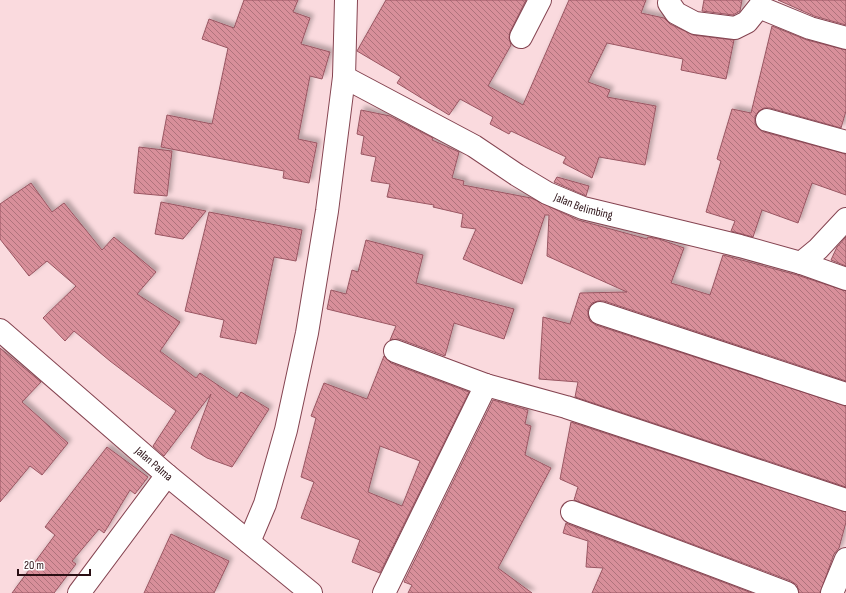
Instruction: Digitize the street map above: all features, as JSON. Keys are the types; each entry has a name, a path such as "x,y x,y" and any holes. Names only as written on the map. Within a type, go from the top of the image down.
{"street":[{"path":"249,542 264,504 286,430 307,333 327,211 344,77 346,0"},
{"path":"521,37 540,0"},
{"path":"669,3 676,12 695,23 735,28 747,22 759,4 810,28 846,38"},
{"name":"Jalan Belimbing","path":"344,77 474,146 547,193 583,208 740,246 801,263 846,279"},
{"path":"767,120 846,142"},
{"path":"801,263 818,249 846,219"},
{"path":"600,313 846,394"},
{"name":"Jalan Palma","path":"0,330 167,475 311,593"},
{"path":"395,351 486,384 566,407 846,500"},
{"path":"384,593 486,384"},
{"path":"79,593 167,475"},
{"path":"572,512 787,593"},
{"path":"837,590 846,559"}],"building":[{"path":"244,0 298,0 293,12 310,18 301,44 330,52 322,79 310,76 298,139 317,143 309,183 283,178 284,171 161,147 167,115 212,124 228,48 202,39 209,19 234,28"},
{"path":"386,0 526,0 510,32 509,38 511,45 488,86 523,105 569,0 646,0 641,13 664,18 670,24 693,35 734,40 726,79 681,70 683,59 607,43 588,82 610,90 607,97 656,106 645,165 599,157 592,178 563,163 566,157 511,131 509,134 490,124 493,117 460,99 449,115 397,83 401,77 357,51"},
{"path":"704,0 742,0 740,11 733,15 702,11"},
{"path":"778,0 846,0 846,25 814,16"},
{"path":"772,26 807,40 846,50 846,111 841,128 770,108 764,108 759,111 755,116 755,123 758,128 764,132 846,154 846,195 812,183 798,223 762,210 753,237 731,231 735,221 706,212 721,161 717,159 732,109 751,113"},
{"path":"361,110 390,116 433,138 432,140 459,152 452,178 464,181 463,185 531,198 578,220 647,239 648,237 659,239 684,248 671,283 710,295 723,255 797,275 846,291 846,381 604,301 592,303 588,309 588,315 590,321 596,325 846,406 846,487 575,397 578,382 539,379 543,317 570,324 580,293 627,292 547,256 549,215 545,215 522,284 463,259 476,229 461,227 463,214 433,207 434,205 387,197 390,184 371,181 376,157 361,154 364,136 357,134"},
{"path":"139,147 172,151 167,196 134,193"},
{"path":"557,177 589,186 586,196 554,182"},
{"path":"31,183 52,212 64,203 102,250 114,237 156,272 137,294 180,322 160,351 196,378 200,373 237,398 241,392 269,409 232,467 207,458 191,448 211,394 164,456 153,446 176,411 110,361 74,331 65,341 43,318 76,286 47,261 29,276 0,239 0,204"},
{"path":"161,202 206,211 183,239 155,234"},
{"path":"209,212 302,230 296,261 274,257 256,344 220,337 224,320 185,311"},
{"path":"846,237 846,266 831,260 837,247"},
{"path":"366,240 423,255 416,283 514,309 504,339 454,323 445,356 399,339 390,340 396,326 327,309 331,290 346,294 352,270 358,272"},
{"path":"0,348 41,382 22,402 68,443 42,475 30,466 0,502"},
{"path":"384,356 391,363 469,392 380,573 352,562 360,540 301,518 314,482 301,477 316,418 311,416 324,383 367,399","holes":["380,446 420,461 402,506 368,492"]},
{"path":"493,400 528,410 525,424 531,426 525,455 551,468 498,568 532,593 408,593 412,585 404,582"},
{"path":"571,422 846,512 846,522 839,548 834,554 820,593 799,593 797,585 791,581 574,500 578,487 560,479"},
{"path":"107,447 148,477 135,494 130,490 104,533 99,529 72,561 76,564 54,593 12,593 55,535 45,527"},
{"path":"566,523 752,593 592,593 603,568 586,567 588,541 563,533"},
{"path":"171,534 229,561 214,593 144,593"}]}
